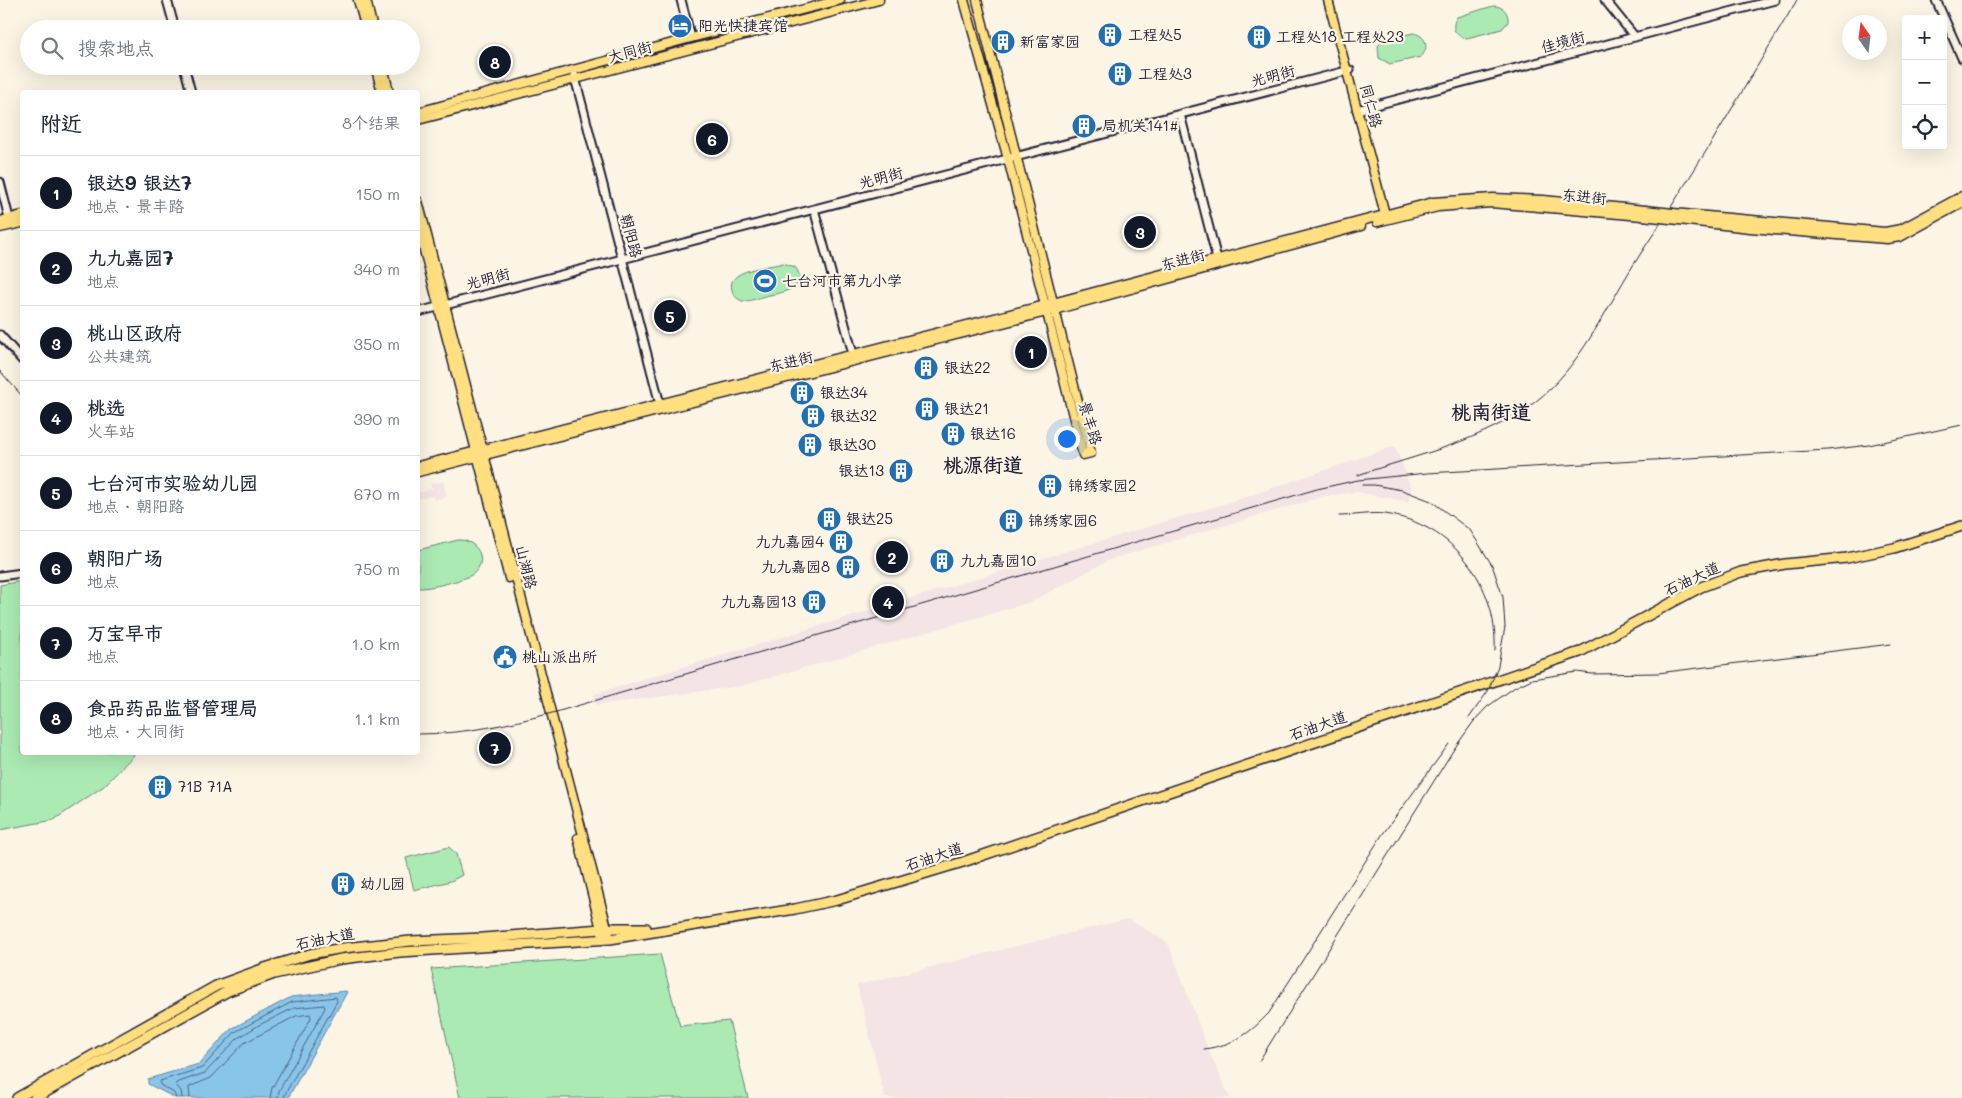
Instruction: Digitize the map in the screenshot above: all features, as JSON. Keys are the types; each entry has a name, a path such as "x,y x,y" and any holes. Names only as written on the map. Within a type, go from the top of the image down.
{"highway":[{"name":"石油大道","path":"35,1098 228,991 274,974 340,959 671,928 794,909 837,900 901,882 1096,818 1580,652 1701,587 1741,572 1785,564 1847,558 1885,550 1962,526"},
{"name":"石油大道","path":"17,1098 216,986 301,957 343,948 411,940 605,934"}],"main road":[{"path":"358,0 364,20"},
{"path":"366,0 371,20"},
{"name":"大同街","path":"420,111 840,0"},
{"name":"大同街","path":"420,119 879,0"},
{"name":"景丰路","path":"964,0 1011,158"},
{"name":"景丰路","path":"976,0 1011,158 1049,307 1083,455 1091,453 1049,307"},
{"name":"同仁路","path":"1328,0 1349,71"},
{"name":"同仁路","path":"1332,0 1387,217"},
{"path":"377,75 381,90"},
{"path":"384,75 388,90"},
{"name":"东进街","path":"660,407 853,354 1049,307 1217,259 1387,217 1438,207 1491,203 1886,232 1901,229 1962,196"},
{"name":"东进街","path":"1671,216 1750,228 1887,239 1900,237 1962,203"},
{"name":"山湖路","path":"420,210 479,453 605,934"},
{"path":"0,221 20,215"},
{"name":"东进街","path":"420,466 479,453 660,407 1049,307 1387,217"},
{"path":"0,228 20,223"},
{"name":"山湖路","path":"420,234 442,306"},
{"name":"东进街","path":"420,471 479,453"}],"street":[{"path":"167,0 173,20"},
{"path":"681,0 691,38"},
{"path":"1605,0 1635,37"},
{"name":"佳境街","path":"1359,110 1775,0"},
{"path":"1936,0 1962,58"},
{"name":"朝阳路","path":"573,70 660,407"},
{"name":"光明街","path":"420,312 1349,71"},
{"path":"186,75 190,90"},
{"path":"1180,114 1217,259"},
{"path":"0,182 9,218"},
{"path":"814,209 853,354"},
{"path":"0,335 20,358"},
{"path":"0,576 20,573"}],"shaded area":[{"path":"1395,446 1411,487 1409,502 1357,492 1325,496 1111,559 1031,602 741,686 596,705 594,694 1240,499"},
{"path":"443,481 447,497 434,500 433,496 420,499 420,492 432,489 430,484"},
{"path":"1128,919 1167,942 1208,1049 1230,1098 885,1098 857,985"}],"green space":[{"path":"1493,6 1502,8 1507,15 1508,22 1502,29 1467,38 1457,34 1454,24 1457,17"},
{"path":"1413,33 1421,36 1425,42 1426,46 1421,57 1390,64 1379,58 1378,46 1383,40"},
{"name":"七台河市第九小学","path":"783,263 795,267 799,274 797,285 792,289 748,301 742,301 734,295 732,283 735,277 741,273"},
{"path":"458,540 465,541 479,551 480,563 473,574 462,579 438,586 420,588 420,550"},
{"path":"20,581 20,755 134,755 104,786 54,820 0,830 0,585"},
{"path":"449,847 456,854 462,875 451,881 414,890 406,858"},
{"path":"660,954 680,1026 729,1021 748,1098 460,1098 431,969"}],"water":[{"path":"346,991 288,1098 175,1098 148,1084 148,1079 199,1064 231,1029 291,997"}],"railway":[{"path":"1358,475 1450,446 1472,437 1515,416 1551,388 1578,356 1590,338 1634,264 1711,144 1797,0"},
{"path":"0,371 20,394"},
{"path":"420,734 487,728 556,712 1317,489 1358,480 1427,473 1828,450 1869,445 1962,425"},
{"path":"1362,485 1402,490 1431,501 1470,530 1492,565 1503,597 1505,627 1498,666 1488,691 1469,718"},
{"path":"1339,516 1385,514 1409,520 1431,530 1450,544 1467,561 1489,603 1494,626 1495,651"},
{"path":"1259,1061 1454,749 1474,721 1487,707 1515,687 1532,679 1577,672 1592,674 1658,673 1891,644"},
{"path":"1204,1049 1224,1045 1248,1033 1269,1013 1382,835 1449,744"}],"place":[{"name":"阳光快捷宾馆","path":"680,26"},
{"name":"工程处5","path":"1110,35"},
{"name":"工程处18 工程处23","path":"1259,37"},
{"name":"新富家园","path":"1003,42"},
{"name":"食品药品监督管理局","path":"495,62"},
{"name":"工程处3","path":"1120,74"},
{"name":"局机关141#","path":"1084,126"},
{"name":"朝阳广场","path":"712,139"},
{"name":"桃山区政府","path":"1140,232"},
{"name":"七台河市第九小学","path":"765,281"},
{"name":"七台河市实验幼儿园","path":"670,316"},
{"name":"银达9 银达7","path":"1031,352"},
{"name":"银达22","path":"926,368"},
{"name":"银达34","path":"802,393"},
{"name":"银达21","path":"927,409"},
{"name":"银达32","path":"813,416"},
{"name":"银达16","path":"953,434"},
{"name":"银达30","path":"810,445"},
{"name":"银达13","path":"901,471"},
{"name":"锦绣家园2","path":"1050,486"},
{"name":"银达25","path":"829,519"},
{"name":"锦绣家园6","path":"1011,521"},
{"name":"九九嘉园4","path":"841,542"},
{"name":"九九嘉园7","path":"892,557"},
{"name":"九九嘉园10","path":"942,561"},
{"name":"九九嘉园8","path":"848,567"},
{"name":"九九嘉园13","path":"814,602"},
{"name":"桃选","path":"888,602"},
{"name":"桃山派出所","path":"505,657"},
{"name":"万宝早市","path":"495,748"},
{"name":"71B 71A","path":"160,787"},
{"name":"幼儿园","path":"343,884"}],"district":[{"name":"桃南街道","path":"1491,412"},
{"name":"桃源街道","path":"983,465"}]}
